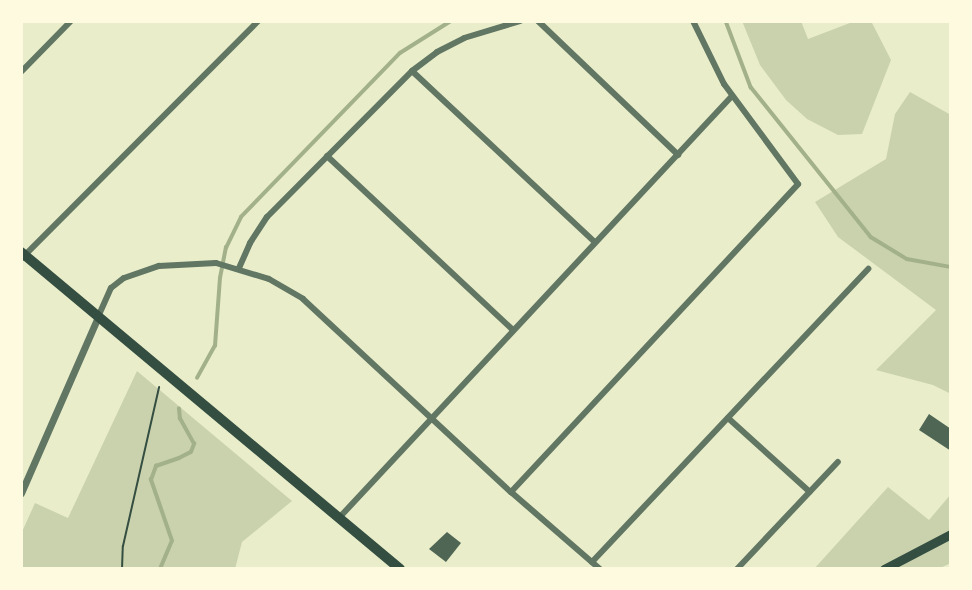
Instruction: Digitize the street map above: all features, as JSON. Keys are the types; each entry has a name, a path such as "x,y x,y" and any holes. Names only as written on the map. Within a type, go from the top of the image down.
{"main road":[{"path":"22,255 400,569"},
{"path":"884,569 951,534"}],"street":[{"path":"21,72 71,21"},
{"path":"22,255 258,21"},
{"path":"239,268 250,243 267,217 412,71 437,52 464,38 520,21"},
{"path":"538,21 678,155"},
{"path":"511,492 798,184 732,96 693,21"},
{"path":"412,71 595,242"},
{"path":"338,519 430,417 732,96"},
{"path":"327,156 513,330"},
{"path":"21,493 111,288 137,272 159,265 216,263 269,279 303,299 511,492 600,569"},
{"path":"592,562 868,269"},
{"path":"728,418 810,492"},
{"path":"737,569 838,462"}],"path":[{"path":"122,569 123,545 159,387"}],"green space":[{"path":"742,21 801,21 808,39 855,21 871,21 891,60 862,134 838,135 807,119 786,100 760,65"},
{"path":"910,92 951,115 951,394 933,385 876,370 936,310 838,237 815,202 886,159 895,114"},
{"path":"137,371 292,501 242,542 235,569 21,568 21,534 35,503 68,518"},
{"path":"888,487 929,520 951,494 951,563 938,569 814,569"}],"building":[{"path":"929,414 951,429 951,451 919,430"},
{"path":"447,532 461,543 446,562 429,549"}],"waterway":[{"path":"197,378 215,346 220,278 226,248 241,217 400,53 451,21"},
{"path":"726,21 751,87 871,237 907,259 951,267"},
{"path":"160,569 172,541 151,480 156,466 191,452 194,444 180,419 179,409"}]}
